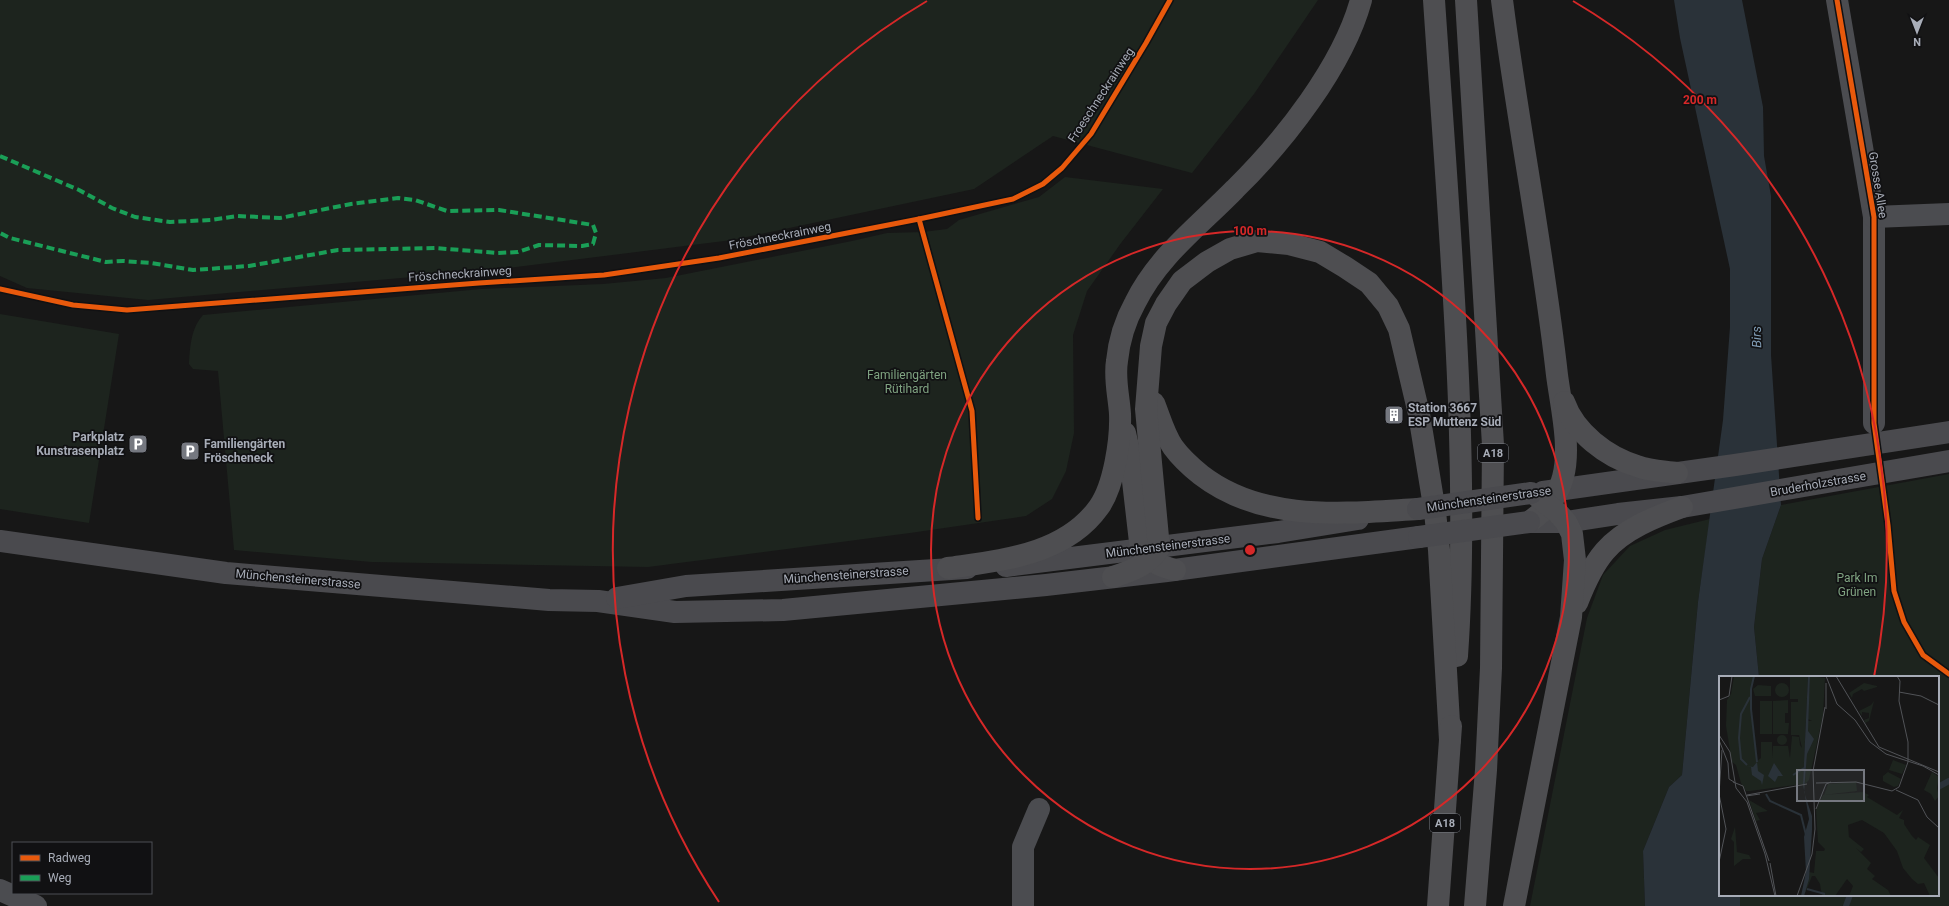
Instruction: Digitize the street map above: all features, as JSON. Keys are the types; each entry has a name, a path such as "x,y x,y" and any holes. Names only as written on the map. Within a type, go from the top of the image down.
{"highway":[{"path":"948,568 1007,560 1035,552 1067,538 1084,524 1100,506 1110,482 1117,454 1120,417 1116,363 1124,327 1144,285 1162,260 1236,189 1290,127 1326,75 1355,23 1361,0"},
{"name":"A18","path":"1434,0 1456,325 1461,476 1461,600 1438,906"},
{"name":"A18","path":"1466,0 1493,445 1491,668 1486,778 1475,906"},
{"path":"1502,0 1558,385 1566,450 1563,477 1554,497 1529,522"},
{"path":"1113,577 1133,570 1150,553 1146,409 1151,346 1156,323 1166,304 1182,282 1207,262 1230,249 1257,241 1289,244 1320,252 1369,282 1388,306 1399,329 1419,414 1434,505 1439,550 1450,740"},
{"path":"1149,379 1154,403 1165,432 1174,448 1191,467 1213,484 1224,490 1266,506 1316,512 1347,513 1418,509"},
{"path":"1558,385 1566,407 1576,424 1589,438 1617,459 1652,470 1677,473"},
{"path":"1120,417 1130,455 1140,542 1159,566 1175,570"},
{"path":"1531,493 1554,497"},
{"path":"1514,906 1571,617 1574,547 1572,534 1554,497"},
{"path":"1571,617 1592,568 1605,550 1622,537 1655,518 1682,507"}],"main road":[{"name":"Münchensteinerstrasse","path":"1554,497 1619,480 1735,465 1949,432"},
{"name":"Bruderholzstrasse","path":"1734,499 1949,462"},
{"name":"Münchensteinerstrasse","path":"598,601 686,586 948,568 1007,566 1150,553 1418,509 1531,493"},
{"name":"Münchensteinerstrasse","path":"0,541 226,573 549,600 598,601 675,612 783,610 1175,570 1529,522 1566,522 1734,499"}],"street":[{"name":"Grosse Allee","path":"1837,0 1874,217 1874,423"},
{"path":"1874,217 1949,214"},
{"path":"1022,906 1023,847 1040,809"},
{"path":"0,890 36,906"}],"green space":[{"path":"0,0 1318,0 1254,94 1192,173 1053,136 974,189 732,240 493,270 148,300 27,288 0,276"},
{"name":"Familiengärten Rütihard","path":"1065,177 1163,189 1121,243 1087,291 1073,335 1074,433 1066,471 1052,499 1026,516 910,533 648,567 372,562 234,550 218,371 193,369 189,364 194,332 203,315 481,289 603,284 666,278 887,233 923,232 947,229 959,220 1039,197"},
{"path":"0,314 119,334 89,523 0,509"},
{"name":"Park Im Grünen","path":"1949,474 1949,906 1740,906 1740,896 1939,896 1939,676 1759,676 1754,627 1762,559 1781,505"},
{"path":"1710,519 1698,602 1682,775 1669,787 1643,851 1645,906 1530,906 1587,618 1603,575 1630,546 1665,530"}],"water":[{"name":"Birs","path":"1674,0 1742,0 1763,107 1764,156 1771,196 1771,355 1781,505 1762,559 1754,627 1759,676 1719,676 1719,896 1740,896 1740,906 1645,906 1643,851 1669,787 1682,775 1698,602 1723,420 1730,327 1730,269 1680,38"}],"waterway":[{"path":"1939,786 1949,781"},
{"path":"1846,906 1850,896"}],"marked path":[{"path":"0,156 79,190 112,208 135,217 170,222 211,220 238,216 280,218 351,204 398,198 415,200 447,211 499,210 593,225 596,233 593,244 582,246 539,245 518,252 498,253 435,248 338,250 249,266 193,270 151,263 123,261 106,262 10,238 0,233"}],"cycle path":[{"name":"Froeschneckrainweg","path":"0,289 73,305 127,310 604,275 719,258 1013,199 1043,184 1062,168 1091,134 1170,0"},
{"path":"1837,0 1874,217 1874,423 1888,525 1894,591 1904,622 1923,655 1949,674"},
{"path":"919,219 972,411 978,518"}],"place":[{"name":"Station 3667 ESP Muttenz Süd","path":"1394,415"},
{"name":"Parkplatz Kunstrasenplatz","path":"138,444"},
{"name":"Familiengärten Fröscheneck","path":"190,451"}]}
